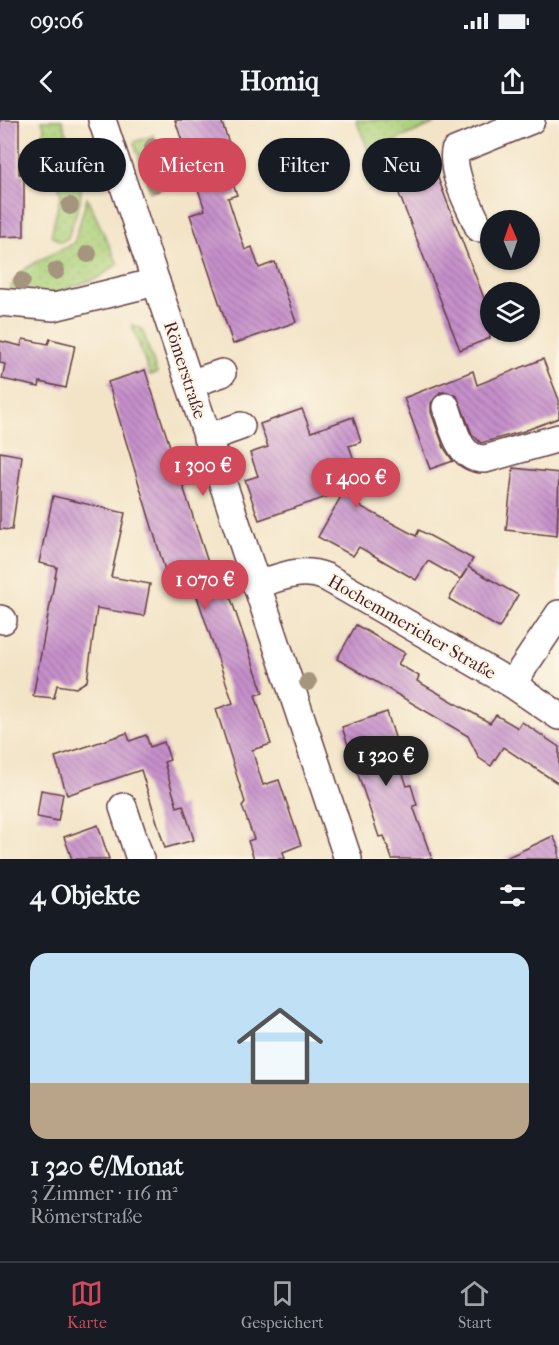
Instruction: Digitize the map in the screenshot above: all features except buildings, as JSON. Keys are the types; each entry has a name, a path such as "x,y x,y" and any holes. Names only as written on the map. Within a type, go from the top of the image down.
{"street":[{"name":"Römerstraße","path":"102,120 348,859"},
{"path":"479,228 456,171 453,160 455,151 531,120"},
{"path":"0,302 54,307 156,282"},
{"path":"190,384 222,373"},
{"path":"446,407 465,454 473,460 559,438"},
{"path":"207,438 241,426"},
{"name":"Hochemmericher Straße","path":"256,585 300,572 314,572 326,577 512,684 559,716"},
{"path":"512,684 559,614"},
{"path":"123,807 141,859"}],"green space":[{"path":"42,120 62,120 68,138 42,138 44,128"},
{"path":"356,120 442,120 401,138 363,138"},
{"path":"138,141 138,154 134,142"},
{"path":"81,192 68,238 61,242 51,236 61,193"},
{"path":"87,198 118,264 98,278 46,296 9,292 13,282 27,267 74,243"},
{"path":"132,325 142,329 157,373 150,375"}]}
